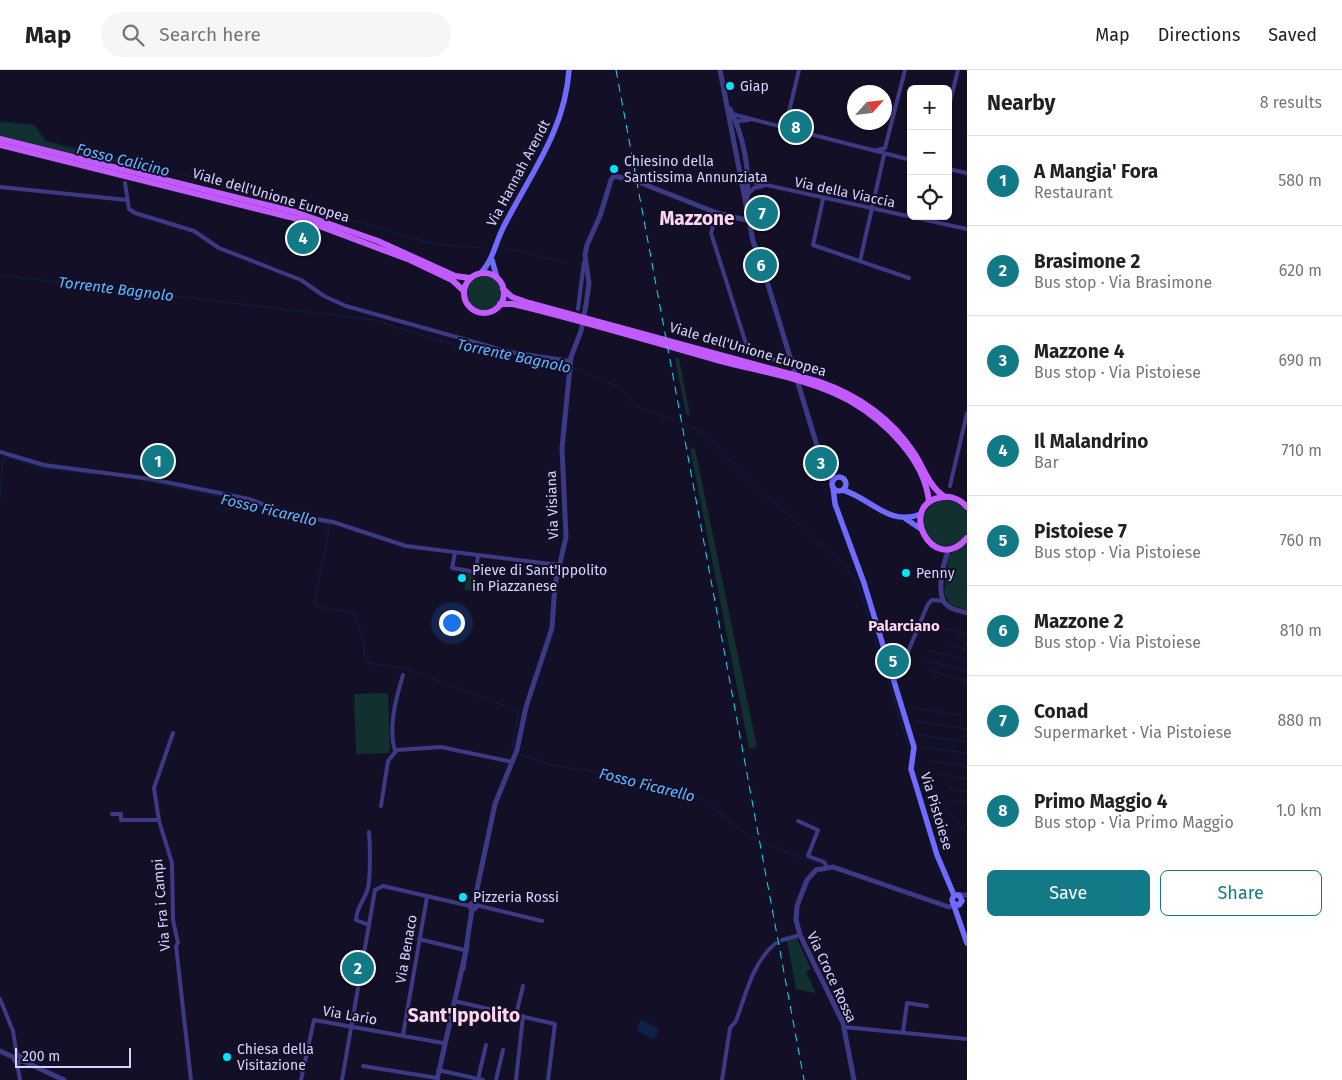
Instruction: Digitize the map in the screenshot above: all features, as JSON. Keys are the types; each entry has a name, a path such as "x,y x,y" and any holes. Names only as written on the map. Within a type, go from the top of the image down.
{"main road":[{"name":"Via Hannah Arendt","path":"492,258 501,231 558,127 567,94 569,70"},
{"name":"Viale dell'Unione Europea","path":"0,139 295,212 378,241 455,276 470,278"},
{"name":"Viale dell'Unione Europea","path":"0,145 306,221 410,260 452,280 464,291 466,302 477,311 488,312 500,304 518,305 755,367"},
{"path":"464,291 470,278 481,273 492,258"},
{"path":"492,258 497,278 503,289 500,304"},
{"path":"481,273 490,274 497,278"},
{"name":"Viale dell'Unione Europea","path":"503,289 512,297 529,303 755,367 833,393 882,420 911,449 934,488 945,496"},
{"name":"Viale dell'Unione Europea","path":"882,420 917,467 927,487 929,502"},
{"path":"853,493 842,478 834,482 842,490 853,493 892,516 906,519 921,529 928,542 938,548 949,549 960,545 967,538"},
{"name":"Via Pistoiese","path":"834,482 835,504 864,583 914,747 914,754 910,764 937,856 958,900 960,921 967,943"},
{"path":"835,504 846,482"},
{"path":"921,529 921,514 929,502 945,496 956,498 966,506"},
{"path":"906,519 921,514"}],"street":[{"name":"Via Pistoiese","path":"720,70 753,241 818,449 834,482"},
{"path":"784,128 799,70"},
{"path":"872,150 885,148 905,70"},
{"path":"952,94 958,70"},
{"name":"Via Pistoiese","path":"727,104 736,124 748,182 746,201"},
{"path":"732,114 907,159"},
{"path":"732,129 739,122 751,120"},
{"path":"860,261 884,154"},
{"path":"952,169 967,173"},
{"path":"578,309 585,255 611,180 614,176 620,176 635,180"},
{"path":"742,177 744,181 748,182"},
{"name":"Via della Viaccia","path":"748,182 871,210 907,216"},
{"path":"125,183 126,200 129,209 135,213 194,231 219,248 301,280 324,296 346,306 510,352 571,365"},
{"path":"641,183 716,213 750,222"},
{"path":"746,201 752,189 765,186"},
{"path":"0,187 126,200"},
{"path":"823,199 813,245 909,278"},
{"path":"716,213 711,233 749,352 793,364"},
{"name":"Via della Viaccia","path":"931,220 967,229"},
{"name":"Via Visiana","path":"437,1079 494,804 512,762 526,707 552,628 554,585 566,537 562,448 571,365 581,331 589,283 585,255"},
{"path":"950,486 967,413"},
{"path":"0,452 44,465 151,479 249,499 290,514 333,522 406,546 559,565"},
{"path":"938,548 944,562"},
{"path":"945,603 941,593 944,562 949,549"},
{"path":"455,553 452,568 476,572 478,555"},
{"path":"897,678 928,604 941,593"},
{"path":"932,600 945,603 967,613"},
{"path":"381,806 388,761 394,751 392,742 394,705 403,675"},
{"name":"Via Fra i Campi","path":"173,733 154,788 159,820 172,863 173,920 178,942 176,946 192,1080"},
{"path":"394,751 441,747 512,762"},
{"path":"112,814 121,814 121,820 159,820"},
{"path":"798,821 818,830 808,856 824,862 827,867 837,868 950,907 967,895"},
{"path":"369,832 367,890 358,905 356,920 369,925"},
{"name":"Via Croce Rossa","path":"827,867 811,874 803,888 796,914 800,935 844,1027 854,1080"},
{"path":"342,1080 374,892 378,887 542,922"},
{"name":"Via Benaco","path":"403,1036 426,897"},
{"path":"782,940 800,935"},
{"path":"418,939 465,948"},
{"path":"722,1080 730,1028 736,1021 760,960 768,949 776,944"},
{"path":"516,1014 523,986"},
{"path":"0,1000 13,1031 20,1080"},
{"path":"454,1000 554,1024 548,1080"},
{"path":"903,1032 907,1003 927,1006"},
{"path":"516,1080 522,1016"},
{"name":"Via Lario","path":"301,1080 312,1021 318,1020 443,1043"},
{"path":"844,1027 967,1039"},
{"path":"438,1070 480,1080 486,1045"},
{"path":"496,1080 503,1050"},
{"path":"0,1051 64,1080"},
{"path":"363,1066 437,1079"}],"green space":[{"path":"0,122 34,125 45,141 122,162 95,159 0,136"},
{"path":"266,195 266,197 284,203 285,200 289,207 259,199"},
{"path":"484,276 496,281 501,293 496,305 484,310 472,305 467,293 472,281"},
{"path":"675,358 679,358 690,416 686,414"},
{"path":"690,448 695,449 757,747 749,748"},
{"path":"946,500 959,504 965,510 969,523 965,536 959,542 946,546 933,542 927,536 923,523 927,510 933,504"},
{"path":"967,543 967,610 950,604 944,593 949,555"},
{"path":"467,571 475,573 473,591 464,590"},
{"path":"388,693 390,753 356,754 354,694"},
{"path":"796,937 811,969 806,972 816,993 796,989 787,940"}],"water":[{"path":"641,1019 659,1029 654,1040 636,1030"}],"waterway":[{"name":"Fosso Calicino","path":"0,121 35,125 46,141 253,192"},
{"name":"Fosso Calicino","path":"266,196 285,202"},
{"name":"Fosso Calicino","path":"297,204 433,244 483,248"},
{"name":"Fosso Calicino","path":"505,248 567,263"},
{"name":"Torrente Bagnolo","path":"0,275 374,320 469,348 567,366"},
{"name":"Torrente Bagnolo","path":"571,367 619,387 637,407 694,428 710,439 766,498 775,502 845,565 859,587 911,754"},
{"name":"Fosso Ficarello","path":"0,498 3,459 7,457 42,468 99,474"},
{"name":"Fosso Ficarello","path":"132,478 247,502 302,519 330,524 315,601 317,607 354,613 364,641 365,658 369,663 407,669 516,710 518,715 512,750"},
{"path":"941,627 967,635"},
{"path":"963,648 967,641"},
{"path":"948,644 967,650"},
{"path":"928,650 967,660"},
{"path":"925,660 967,671"},
{"path":"930,671 967,681"},
{"path":"913,708 961,715"},
{"path":"916,721 967,729"},
{"path":"919,735 967,742"},
{"path":"922,747 967,753"},
{"name":"Fosso Ficarello","path":"520,754 551,765 615,775 701,798 751,837 818,863"},
{"path":"928,761 967,766"},
{"name":"Torrente Bagnolo","path":"915,762 946,809 967,834"},
{"path":"937,774 967,779"},
{"path":"947,789 967,792"},
{"path":"955,800 967,802"}],"railway":[{"path":"616,70 804,1080"}],"place":[{"name":"Giap","path":"730,86"},
{"name":"Primo Maggio 4","path":"796,127"},
{"name":"Chiesino della Santissima Annunziata","path":"614,169"},
{"name":"Conad","path":"762,213"},
{"name":"Il Malandrino","path":"303,238"},
{"name":"Mazzone 2","path":"761,265"},
{"name":"A Mangia' Fora","path":"158,461"},
{"name":"Mazzone 4","path":"821,463"},
{"name":"Penny","path":"906,573"},
{"name":"Pieve di Sant'Ippolito in Piazzanese","path":"462,578"},
{"name":"Pistoiese 7","path":"893,661"},
{"name":"Pizzeria Rossi","path":"463,897"},
{"name":"Brasimone 2","path":"358,968"},
{"name":"Chiesa della Visitazione","path":"227,1057"}],"district":[{"name":"Mazzone","path":"697,218"},
{"name":"Palarciano","path":"904,626"},
{"name":"Sant'Ippolito","path":"464,1015"}]}
